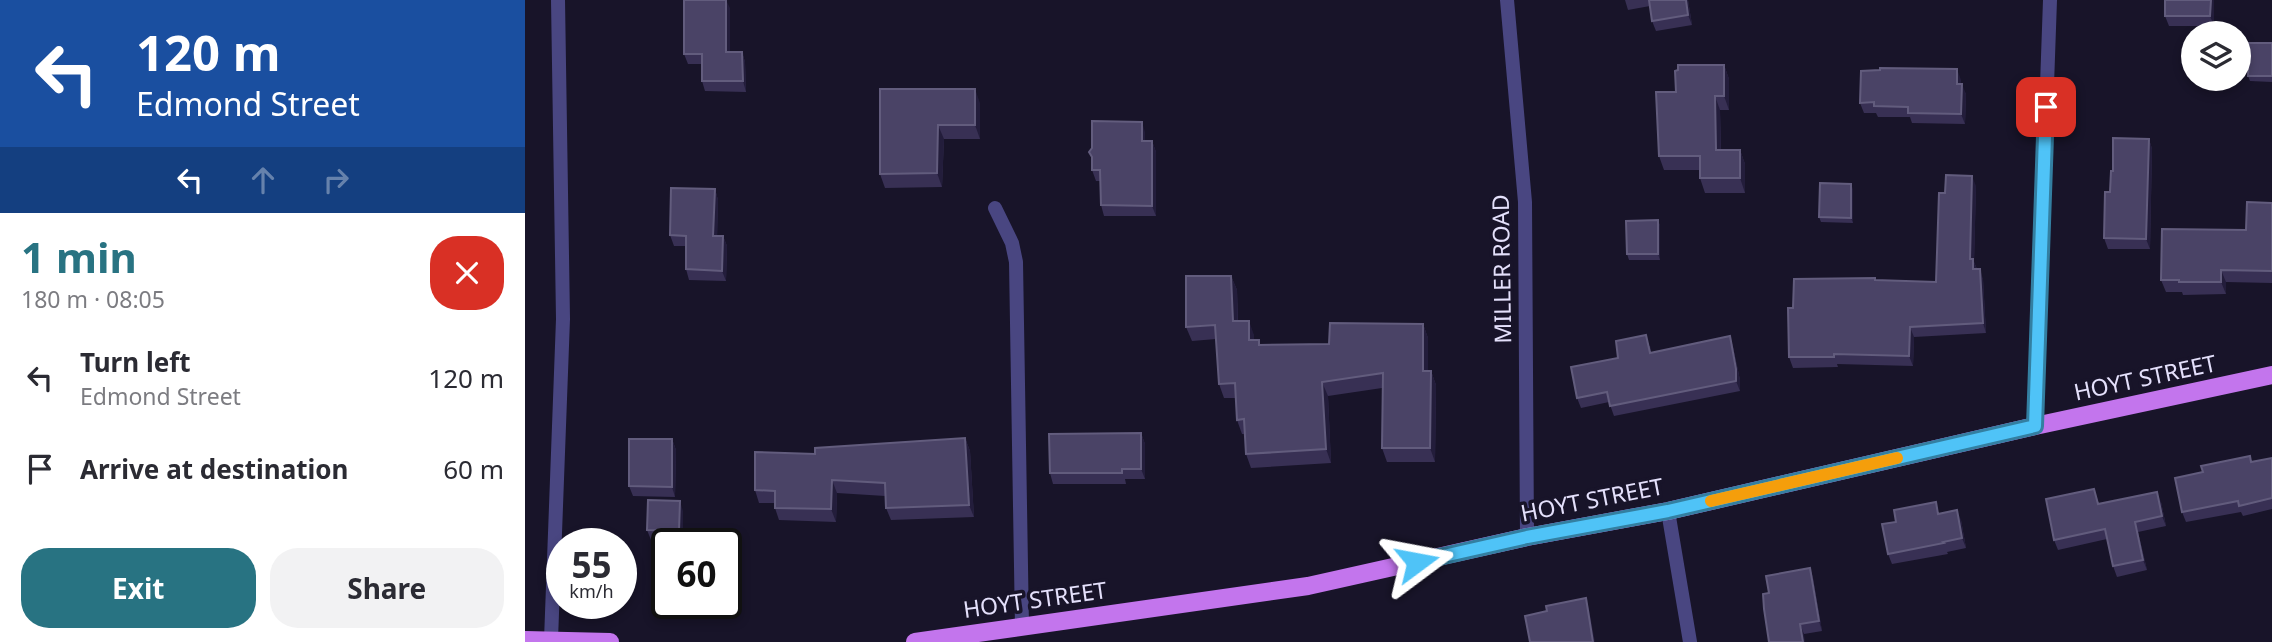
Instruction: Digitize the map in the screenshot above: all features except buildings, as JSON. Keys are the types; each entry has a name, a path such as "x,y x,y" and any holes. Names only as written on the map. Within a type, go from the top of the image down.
{"main road":[{"name":"HOYT STREET","path":"915,642 1308,586 1527,537 1668,511 2035,426 2272,375"},
{"path":"525,640 610,642"}],"street":[{"path":"551,639 563,319 558,0"},
{"name":"MILLER ROAD","path":"1507,0 1525,202 1527,537"},
{"path":"2035,426 2050,0"},
{"path":"995,208 1012,243 1016,262 1022,627"},
{"path":"1668,511 1690,642"}],"slow traffic":[{"path":"1711,501 1897,458"}],"route":[{"path":"1417,562 1527,537 1668,511 2035,426 2046,107"}]}
